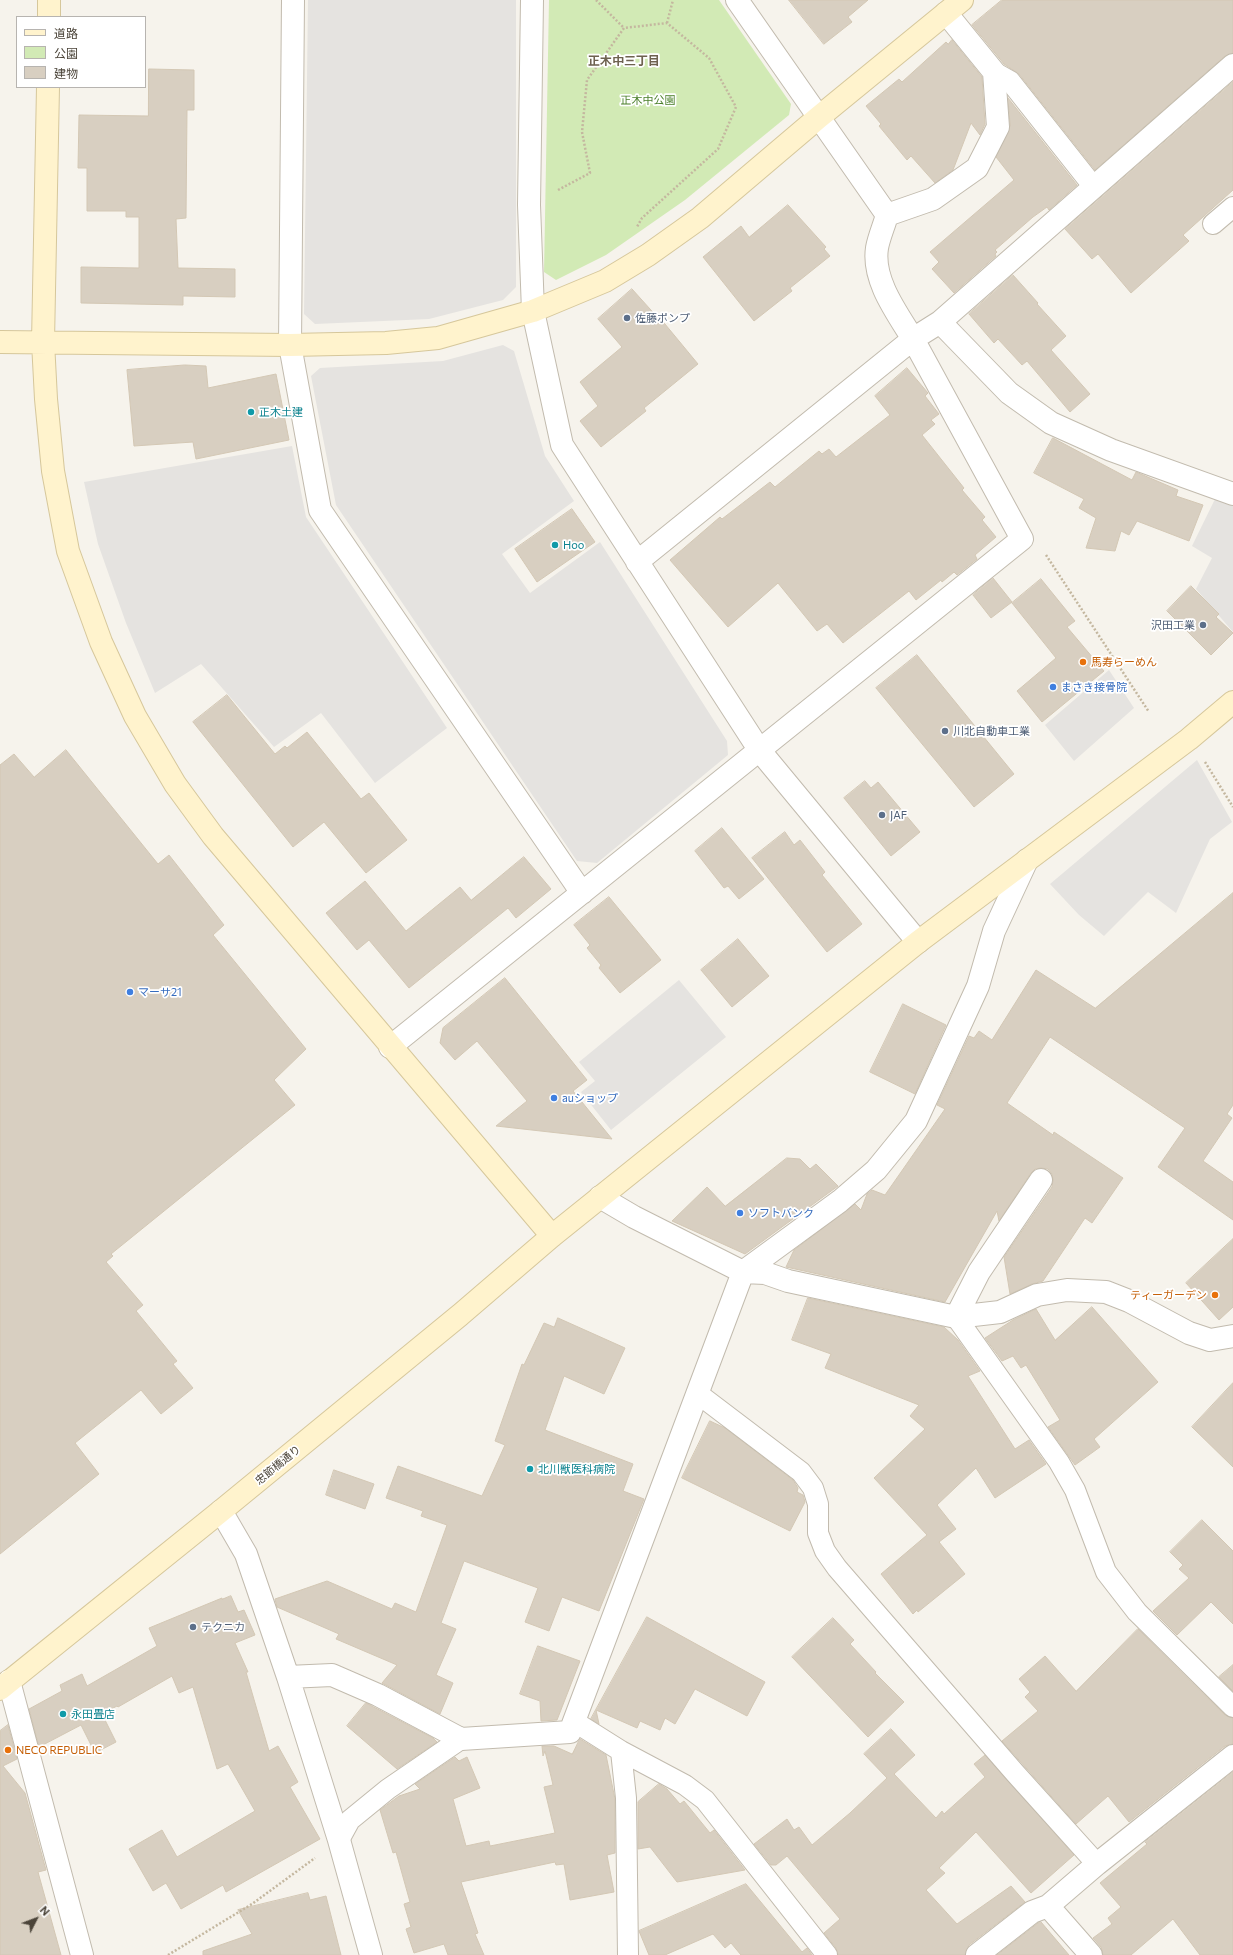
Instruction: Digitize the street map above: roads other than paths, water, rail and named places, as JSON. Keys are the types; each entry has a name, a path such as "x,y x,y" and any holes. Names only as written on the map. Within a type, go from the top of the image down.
{"street":[{"path":"49,0 49,16"},
{"path":"293,0 290,346 320,510 582,893"},
{"path":"532,0 529,205 533,311 562,445 760,751 918,942"},
{"path":"736,0 887,215"},
{"path":"0,342 290,346 386,343 438,338 533,311 605,281 648,255 700,218 819,117 954,7 994,72 998,127 977,168 933,199 887,215"},
{"path":"637,562 913,339 940,322 1233,64"},
{"path":"48,88 43,342 46,399 53,470 68,551 101,642 134,716 175,784 213,836 390,1047 552,1236"},
{"path":"390,1047 1022,539 913,339 895,309 879,275 877,249 887,215"},
{"path":"940,322 1009,393 1051,423 1111,450 1233,494"},
{"name":"忠節橋通り","path":"5,1685 221,1511 460,1315 552,1236 918,942 1189,739 1233,702"},
{"path":"288,1677 332,1675 378,1695 461,1739 570,1732 743,1272 840,1200 876,1170 916,1121 978,986 994,931 1027,860"},
{"path":"956,1317 980,1272 1041,1180"},
{"path":"600,1198 634,1218 743,1272 765,1273 788,1281 956,1317 1000,1312 1037,1295 1067,1290 1106,1292 1129,1301 1189,1334 1210,1340 1233,1336"},
{"path":"221,1511 246,1554 288,1677 339,1840 371,1955"},
{"path":"5,1685 82,1955"},
{"path":"977,1955 1032,1912 1048,1906 1097,1864 1233,1756"},
{"path":"1048,1906 1091,1955"}],"lane":[{"path":"994,72 1010,81 1093,186"},
{"path":"1213,224 1233,207"},
{"path":"956,1317 1059,1462 1075,1490 1106,1572 1137,1612 1233,1707"},
{"path":"697,1393 801,1472 813,1488 818,1504 818,1533 825,1551 837,1568 1015,1773 1097,1864"},
{"path":"575,1722 621,1751 685,1786 705,1800 826,1955"},
{"path":"339,1840 350,1820 388,1789 461,1739"},
{"path":"621,1751 626,1798 628,1955"}],"place":[{"name":"佐藤ポンプ","path":"627,318"},
{"name":"正木土建","path":"251,412"},
{"name":"Hoo","path":"555,545"},
{"name":"沢田工業","path":"1203,625"},
{"name":"馬寿らーめん","path":"1083,662"},
{"name":"まさき接骨院","path":"1053,687"},
{"name":"川北自動車工業","path":"945,731"},
{"name":"JAF","path":"882,815"},
{"name":"マーサ21","path":"130,992"},
{"name":"auショップ","path":"554,1098"},
{"name":"ソフトバンク","path":"740,1213"},
{"name":"ティーガーデン","path":"1215,1295"},
{"name":"北川獣医科病院","path":"530,1469"},
{"name":"テクニカ","path":"193,1627"},
{"name":"永田畳店","path":"63,1714"},
{"name":"NECO REPUBLIC","path":"8,1750"}],"district":[{"name":"正木中三丁目","path":"624,61"}],"park label":[{"name":"正木中公園","path":"648,100"}]}
